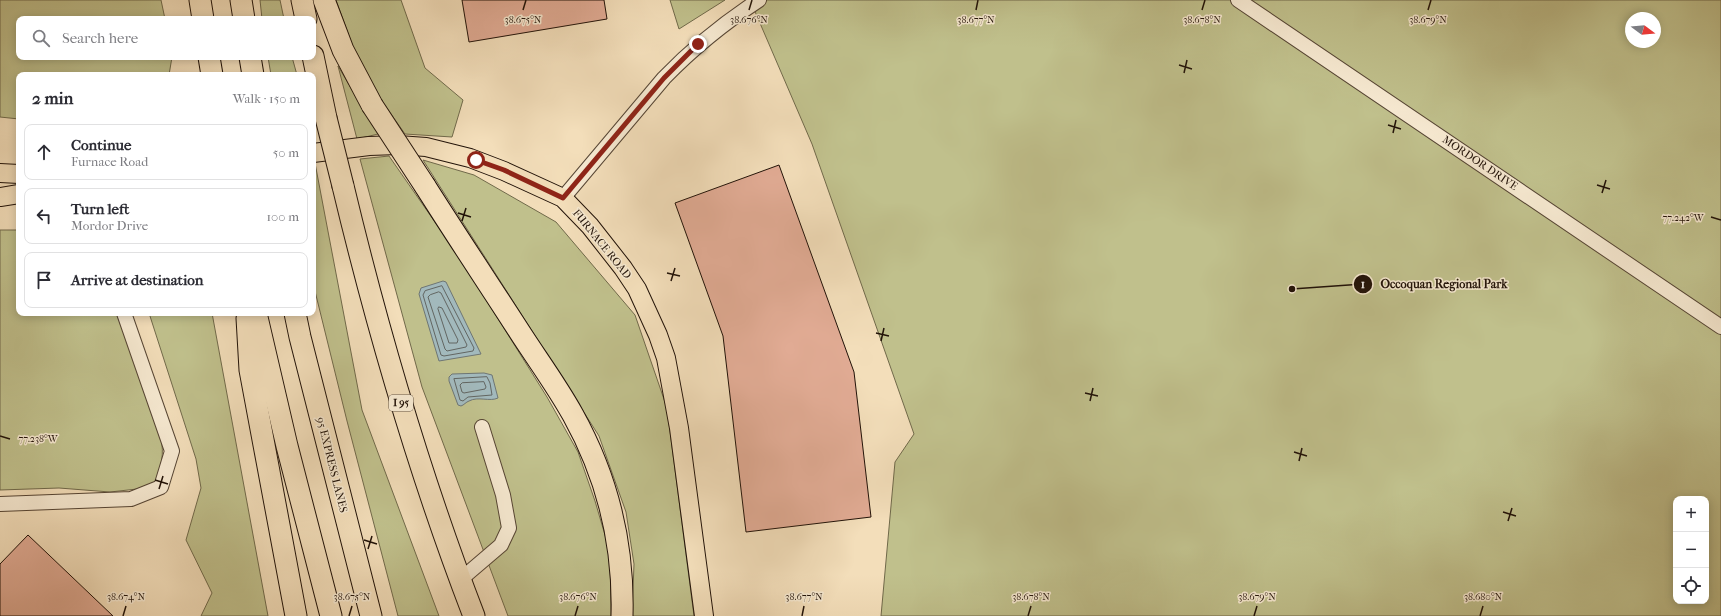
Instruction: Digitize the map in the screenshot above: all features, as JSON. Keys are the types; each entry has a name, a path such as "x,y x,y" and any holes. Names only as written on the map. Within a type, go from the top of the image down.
{"highway":[{"path":"200,0 203,16"},
{"path":"241,0 244,16"},
{"path":"302,0 305,16"},
{"path":"324,0 343,50 372,105 573,415 594,455 609,500 617,532 622,582 622,616"},
{"path":"210,60 212,72"},
{"path":"250,60 252,72"},
{"name":"I 95","path":"314,60 326,118 365,279 397,391 460,580 474,616"},
{"path":"247,316 250,370 296,616"},
{"path":"257,316 287,446 331,616"},
{"name":"95 EXPRESS LANES","path":"296,316 313,390 371,616"}],"main road":[{"name":"FURNACE ROAD","path":"316,153 369,146 398,145 426,147 476,160 504,170 563,198 586,221 623,268 649,311 669,371 679,428 704,616"},
{"path":"0,173 16,174"},
{"path":"0,197 16,194"}],"street":[{"path":"563,198 678,64 718,29 759,0"},
{"name":"MORDOR DRIVE","path":"1238,0 1721,326"},
{"path":"0,504 131,498 161,487 172,451 125,316"},
{"path":"460,580 501,545 508,528 503,495 482,427"}],"green space":[{"path":"0,0 161,0 164,16 16,16 16,60 172,60 170,72 16,72 16,119 0,117"},
{"path":"260,0 280,0 283,16 262,16"},
{"path":"336,0 401,0 425,68 463,100 452,137 405,134 375,91 358,61"},
{"path":"670,0 725,0 679,29"},
{"path":"750,0 1721,0 1721,616 881,616 895,462 914,434 812,144"},
{"path":"268,60 293,60 296,72 270,72"},
{"path":"338,66 378,134 357,139"},
{"path":"389,156 460,258 547,397 578,452 595,501 610,552 611,616 508,616 422,387 360,159"},
{"path":"423,160 474,175 556,222 635,315 667,408 694,616 632,616 634,564 626,512 599,436"},
{"path":"316,168 362,410 439,616 398,616 316,295"},
{"path":"0,230 16,230 16,316 120,316 161,437 162,460 155,482 137,489 110,492 59,488 0,490"},
{"path":"150,316 213,316 268,616 201,616 212,593 186,540 201,488 196,459"}],"water":[{"path":"443,281 446,282 481,354 439,361 419,294 421,288"},
{"path":"484,373 492,375 498,398 473,400 468,401 461,406 458,405 449,381 449,377 452,374"}],"building":[{"path":"462,0 604,0 607,19 469,42"},
{"path":"779,165 854,372 871,517 746,532 723,336 675,203"},
{"path":"28,535 113,616 0,616 0,564"}],"place":[{"name":"Occoquan Regional Park","path":"1292,289"}],"route":[{"path":"476,160 504,170 563,198 664,78 698,44"}]}
